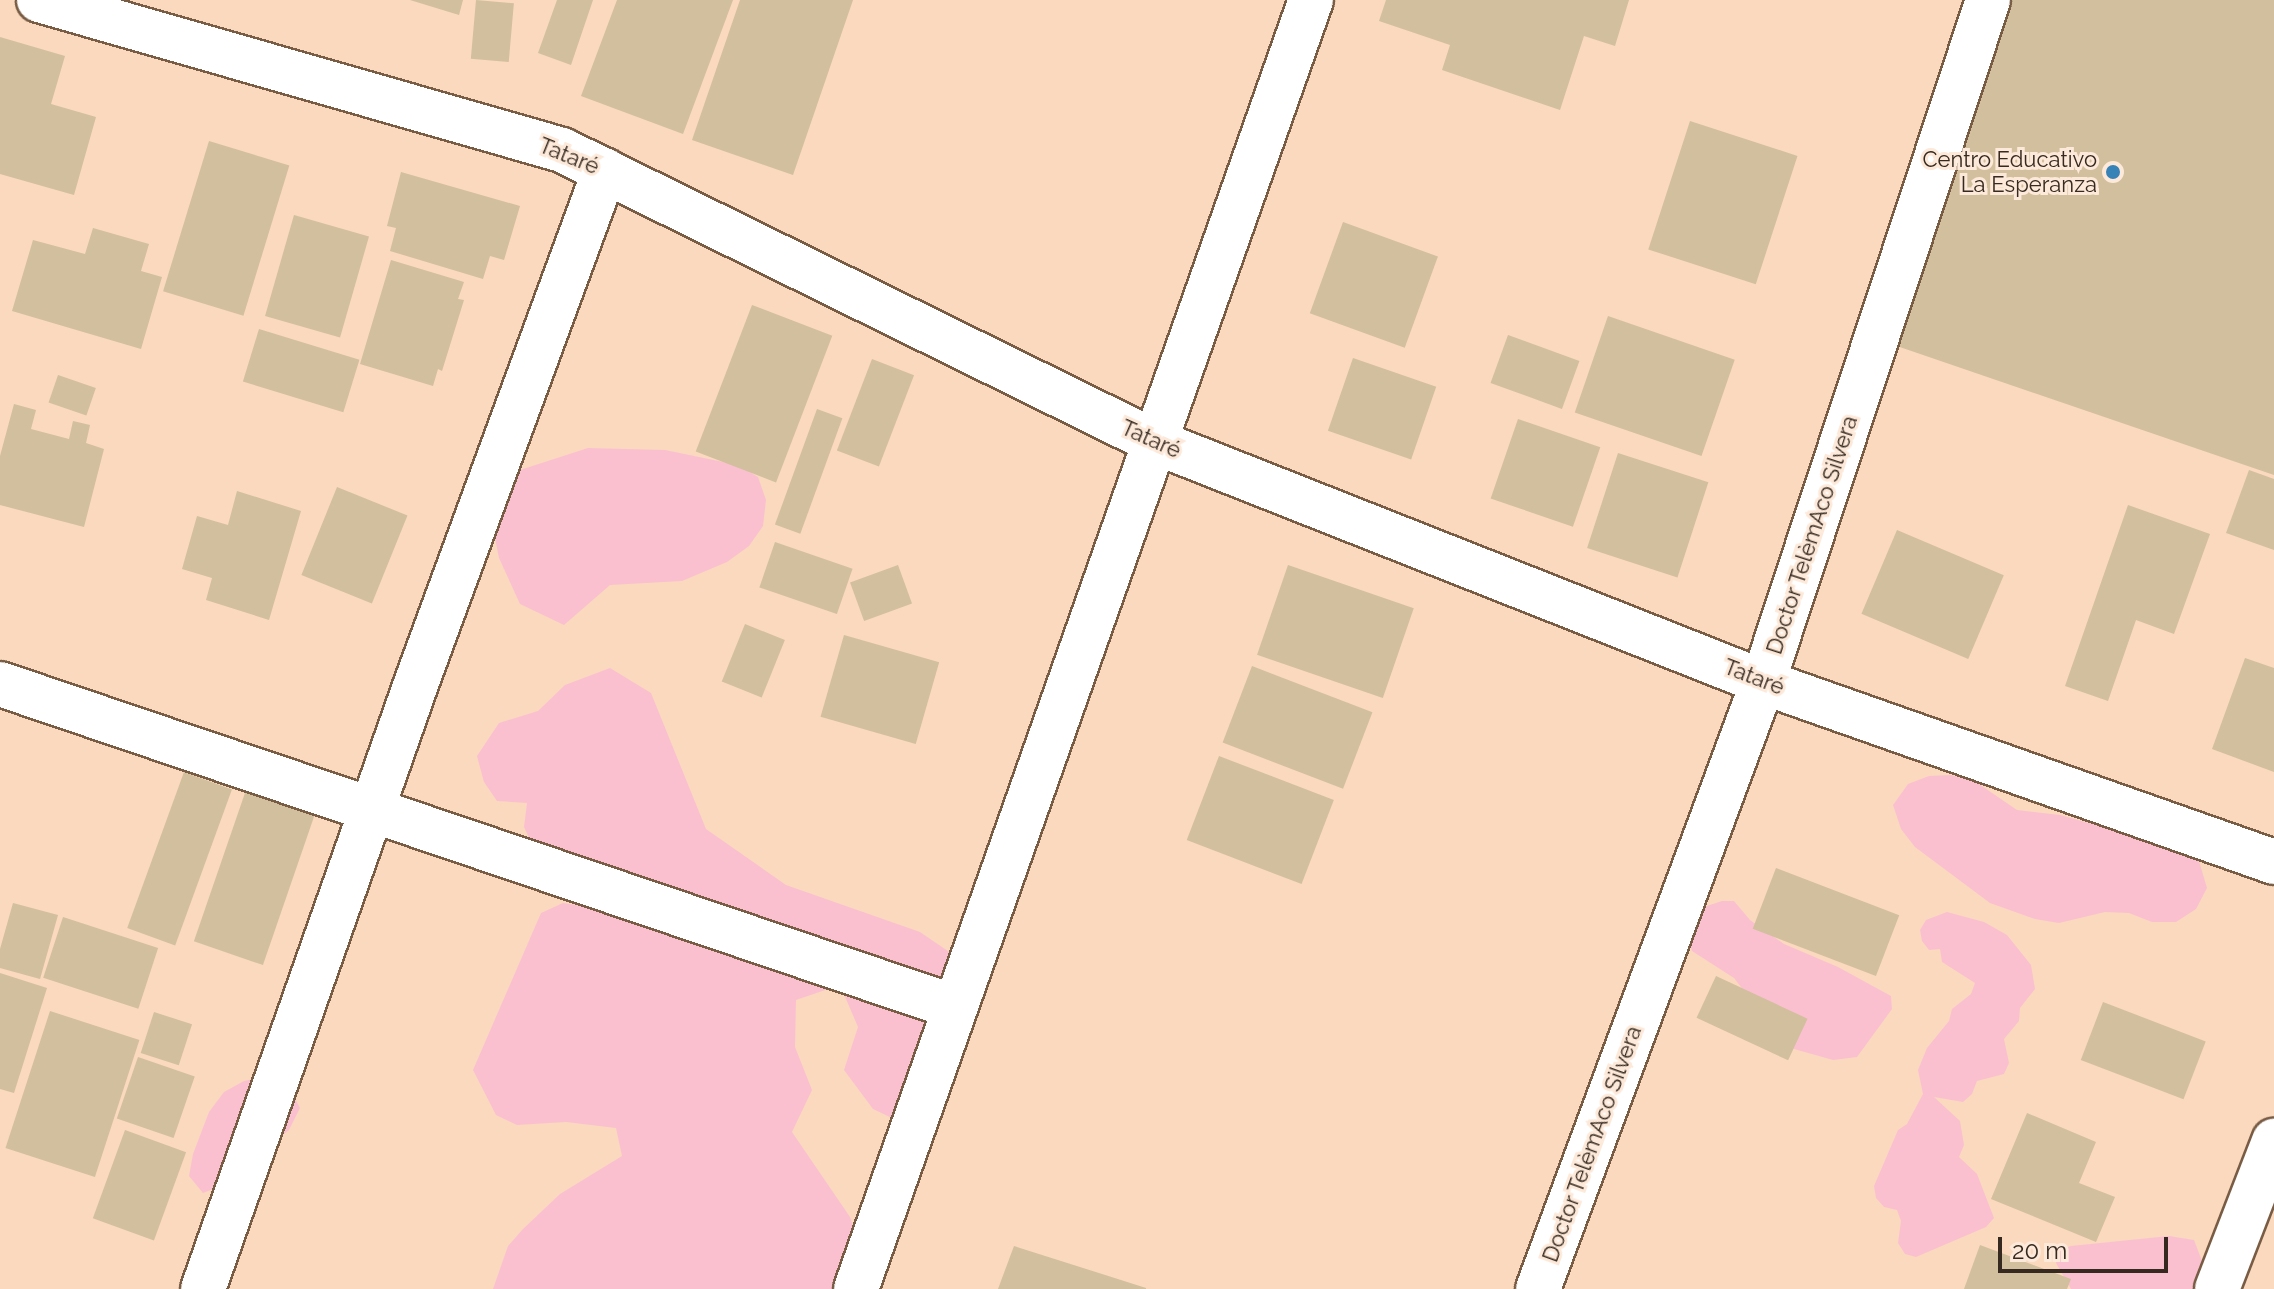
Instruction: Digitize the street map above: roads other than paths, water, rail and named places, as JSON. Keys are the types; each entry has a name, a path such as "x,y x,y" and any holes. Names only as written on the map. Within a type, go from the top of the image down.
{"street":[{"name":"Tataré","path":"39,0 562,150 1153,441 1763,682 2274,862"},
{"path":"856,1289 1311,0"},
{"name":"Doctor TelèmAco Silvera","path":"1538,1289 1763,682 1988,0"},
{"path":"203,1289 371,810 605,170"},
{"path":"0,684 954,1007"},
{"path":"2217,1289 2274,1141"}],"place":[{"name":"Centro Educativo La Esperanza","path":"2113,172"}]}
